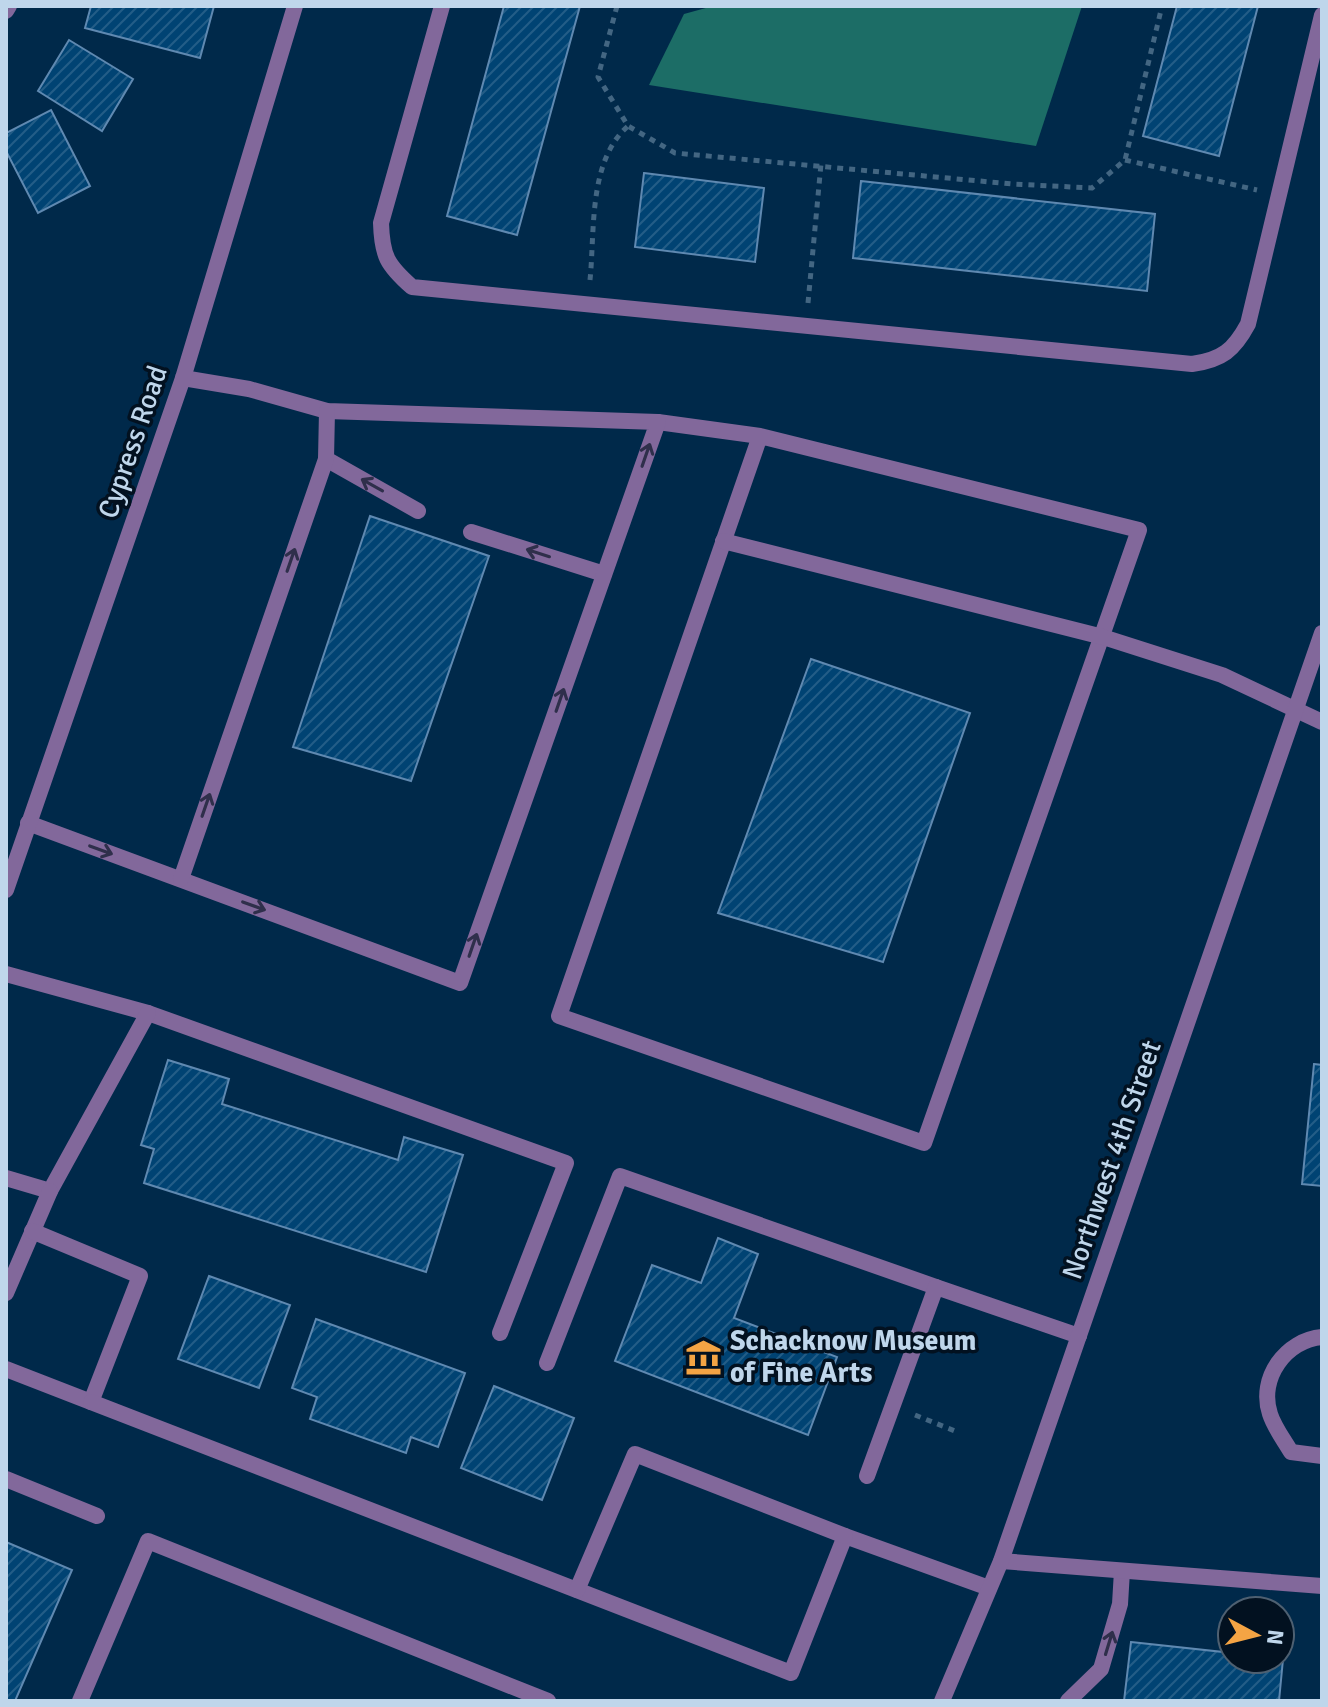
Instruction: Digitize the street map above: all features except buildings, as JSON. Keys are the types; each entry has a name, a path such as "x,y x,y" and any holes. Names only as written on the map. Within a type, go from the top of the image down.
{"street":[{"name":"Cypress Road","path":"6,890 183,378 295,6"},
{"path":"442,6 381,223 382,250 393,270 412,287 1192,364 1217,361 1237,344 1248,324 1322,15"},
{"path":"183,378 249,389 327,411 658,422 760,436 1139,530 924,1143 559,1016 760,436"},
{"path":"181,879 326,459 327,411"},
{"path":"28,823 460,983 658,422"},
{"path":"326,459 418,511"},
{"path":"471,532 604,574"},
{"path":"723,541 1103,637 1222,675 1322,722"},
{"name":"Northwest 4th Street","path":"942,1701 1001,1561 1322,633"},
{"path":"6,974 148,1013 566,1163 500,1333"},
{"path":"6,1293 50,1191 148,1013"},
{"path":"547,1363 620,1176 1079,1336"},
{"path":"6,1178 50,1191"},
{"path":"32,1231 140,1276 91,1402"},
{"path":"867,1476 936,1287"},
{"path":"1322,1337 1292,1347 1269,1375 1269,1412 1291,1452 1322,1456"},
{"path":"6,1369 791,1673 845,1536"},
{"path":"577,1590 635,1454 989,1588"},
{"path":"6,1479 97,1516"},
{"path":"80,1701 148,1541 548,1701"},
{"path":"1001,1561 1322,1586"},
{"path":"1068,1701 1101,1669 1120,1604 1122,1571"}],"path":[{"path":"617,6 598,77 628,126 675,153 821,164 1012,184 1092,188 1125,160 1162,6"},
{"path":"588,305 601,170 611,141 628,126"},
{"path":"1125,160 1280,195"},
{"path":"806,326 821,164"},
{"path":"910,1413 955,1431"}],"shaded area":[{"path":"713,6 1082,6 1036,146 649,85 684,14"}],"place":[{"name":"Schacknow Museum of Fine Arts","path":"704,1357"}]}
